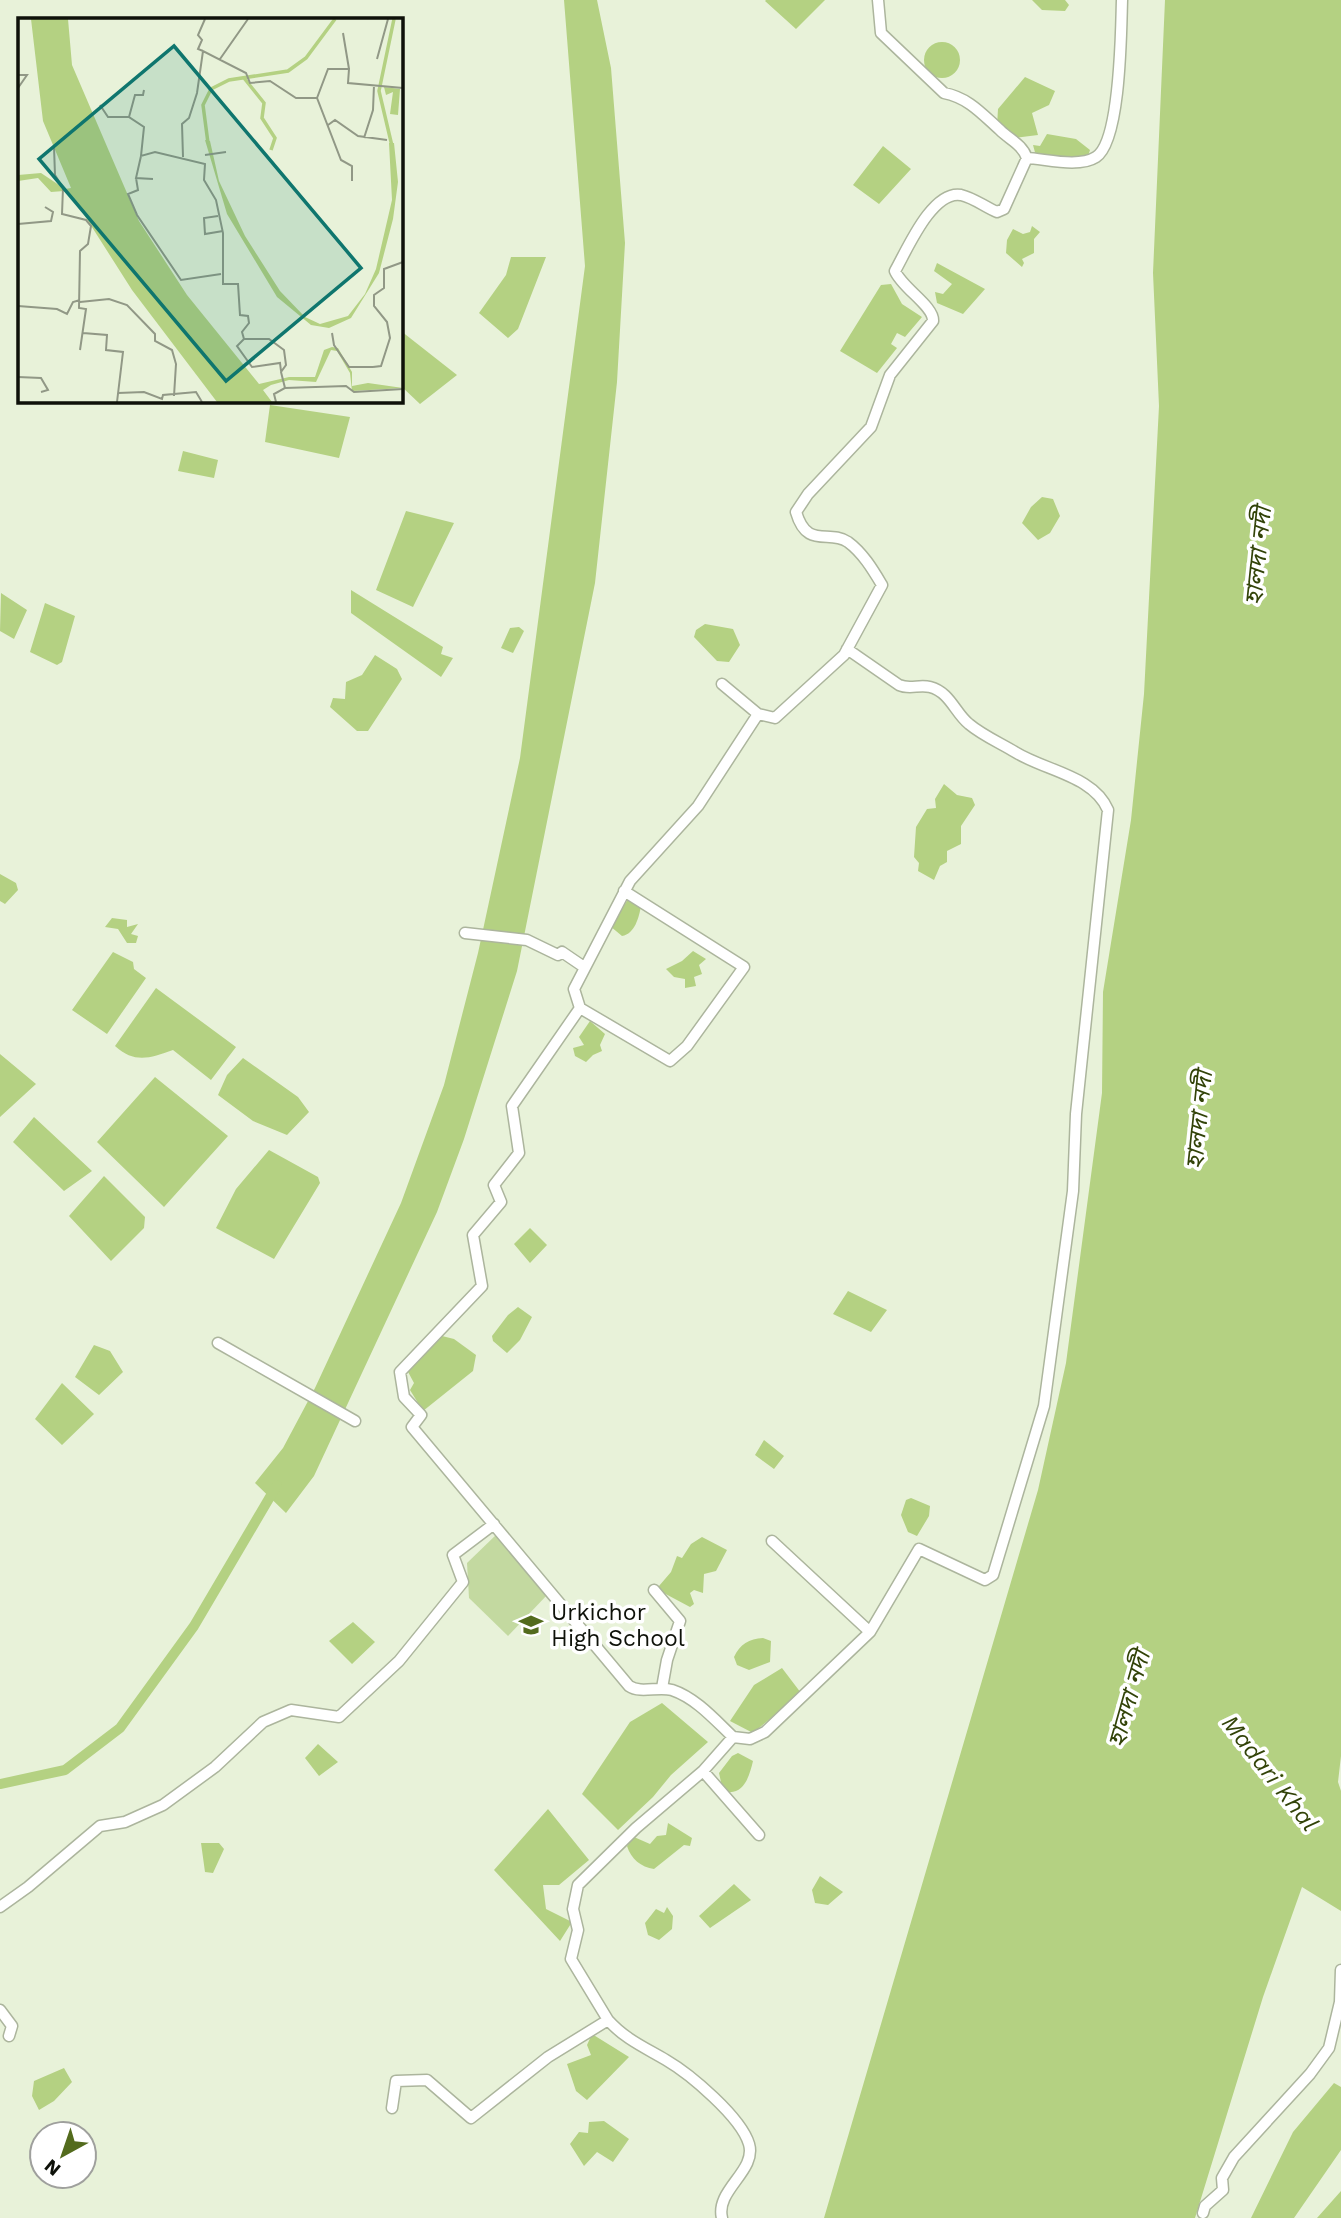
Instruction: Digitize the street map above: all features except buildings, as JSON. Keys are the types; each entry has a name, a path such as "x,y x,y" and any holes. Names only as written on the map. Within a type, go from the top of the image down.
{"street":[{"path":"722,684 758,713 775,718 847,649 882,585 868,562 847,541 814,536 799,521 796,512 808,494 871,427 890,375 933,321 930,310 903,284 895,271 918,229 940,201 954,195 970,198 997,212 1004,209 1027,158 1024,149 1001,132 981,110 955,95 944,93 881,33 878,0"},
{"path":"1027,158 1071,161 1091,159 1102,152 1121,72 1122,0"},
{"path":"580,1008 512,1106 519,1153 494,1185 501,1202 472,1236 482,1286 400,1372 404,1396 421,1415 412,1427 629,1686 637,1690 662,1688 694,1702 733,1737 750,1739 765,1732 870,1632 919,1549 985,1580 992,1575 1044,1406 1073,1191 1076,1114 1108,810 1103,798 1082,781 1029,761 967,723 947,697 930,687 907,688 899,685 847,649"},
{"path":"624,891 744,967 687,1046 670,1061 580,1008 574,989 624,891 698,806 758,713"},
{"path":"465,933 527,940 558,955 562,953 584,967"},
{"path":"218,1343 355,1421"},
{"path":"0,1907 100,1826 125,1822 163,1805 215,1767 263,1722 291,1710 339,1717 399,1661 463,1582 453,1555 494,1524"},
{"path":"772,1541 870,1632"},
{"path":"654,1590 681,1621 667,1660 662,1688"},
{"path":"722,2218 724,2196 749,2154 749,2145 735,2118 668,2061 634,2044 608,2021 571,1959 578,1930 573,1909 574,1893 584,1878 636,1828 703,1771 733,1737"},
{"path":"703,1771 759,1835"},
{"path":"1203,2213 1205,2206 1223,2190 1223,2178 1234,2157 1302,2084 1329,2048 1340,2002 1341,1970"},
{"path":"0,2010 12,2026 9,2036"},
{"path":"392,2108 396,2081 427,2080 471,2118 548,2057 608,2021"}],"shaded area":[{"path":"497,1534 548,1594 508,1636 469,1598 467,1563"}],"water":[{"path":"564,0 597,0 611,68 625,243 617,382 595,583 517,971 464,1139 437,1212 314,1476 286,1513 255,1483 283,1448 315,1388 401,1203 444,1085 478,953 520,758 585,266"},
{"path":"766,0 825,0 796,29 765,1"},
{"path":"1032,0 1065,0 1069,5 1065,11 1042,10"},
{"path":"1165,0 1341,0 1341,1756 1338,1782 1341,1791 1341,1911 1302,1887 1263,1997 1195,2218 824,2218 1038,1490 1066,1363 1102,1093 1103,992 1131,820 1144,694 1159,406 1153,273"},
{"path":"942,42 955,47 960,60 955,73 942,78 929,73 924,60 929,47"},
{"path":"1025,77 1055,91 1049,105 1032,113 1038,135 1015,138 997,126 998,109"},
{"path":"1047,134 1076,139 1090,150 1088,156 1036,156 1033,145 1040,146"},
{"path":"883,146 911,169 879,204 853,185"},
{"path":"1032,226 1040,232 1034,239 1034,253 1022,259 1022,267 1006,253 1007,240 1013,229 1023,234 1030,232"},
{"path":"511,257 546,257 518,329 508,338 479,313 506,275"},
{"path":"937,263 985,289 963,314 937,303 935,292 943,294 952,284 934,271"},
{"path":"891,284 902,304 922,317 905,337 897,333 891,344 897,348 877,373 840,351 881,285"},
{"path":"402,332 457,375 420,404 402,387"},
{"path":"270,405 350,417 339,458 265,442"},
{"path":"183,451 218,460 214,478 178,471"},
{"path":"1042,497 1053,499 1060,516 1050,533 1038,540 1022,523 1031,507"},
{"path":"406,511 454,523 413,607 376,590"},
{"path":"351,590 443,647 441,654 453,658 441,677 351,613"},
{"path":"1,593 27,610 14,639 0,631"},
{"path":"45,603 75,616 62,662 57,665 30,652"},
{"path":"705,624 733,629 740,645 729,662 717,661 694,637 696,630"},
{"path":"519,627 524,631 513,653 501,648 510,628"},
{"path":"375,655 397,669 402,679 368,731 357,731 330,707 333,698 345,699 346,682 362,675"},
{"path":"944,784 957,795 972,798 975,805 961,826 961,844 947,851 947,862 940,866 934,880 918,871 919,863 914,857 916,827 927,809 936,808 935,799"},
{"path":"0,874 16,883 18,890 5,904 0,901"},
{"path":"629,898 641,906 633,929 622,936 610,926"},
{"path":"112,918 127,920 127,927 138,924 131,934 138,936 136,943 127,943 118,929 105,927"},
{"path":"693,951 706,959 699,965 702,974 694,977 696,986 685,988 685,979 674,977 666,969 682,961"},
{"path":"113,952 133,962 134,969 146,978 107,1034 72,1010"},
{"path":"156,988 236,1047 211,1080 173,1050 143,1058 122,1052 115,1046"},
{"path":"590,1021 605,1034 600,1045 602,1051 586,1062 575,1056 573,1048 584,1045 579,1037"},
{"path":"0,1054 36,1084 0,1117"},
{"path":"243,1058 298,1097 309,1112 287,1135 253,1121 218,1095 227,1075"},
{"path":"155,1077 228,1136 164,1207 97,1142"},
{"path":"34,1117 92,1171 64,1191 13,1142"},
{"path":"269,1150 318,1177 320,1183 274,1259 216,1228 236,1189"},
{"path":"104,1176 145,1217 144,1228 111,1261 69,1216"},
{"path":"530,1228 547,1245 530,1263 514,1244"},
{"path":"848,1291 887,1310 871,1332 833,1314"},
{"path":"518,1307 532,1317 520,1340 507,1353 493,1341 492,1336 508,1315"},
{"path":"438,1335 454,1339 476,1355 473,1371 423,1411 410,1390 414,1383 407,1370"},
{"path":"94,1345 110,1351 123,1372 99,1395 75,1377"},
{"path":"62,1383 94,1414 62,1445 35,1419"},
{"path":"764,1440 784,1456 774,1469 755,1455"},
{"path":"911,1498 930,1506 929,1516 917,1536 908,1532 901,1515 906,1500"},
{"path":"702,1537 727,1550 716,1571 704,1574 703,1593 694,1590 690,1593 694,1604 690,1607 660,1591 659,1586 671,1572 677,1556 682,1558 691,1544"},
{"path":"353,1622 375,1642 352,1664 329,1641"},
{"path":"763,1638 771,1641 770,1662 749,1670 737,1665 734,1657 736,1652 749,1641"},
{"path":"782,1668 801,1693 753,1733 730,1721 754,1685"},
{"path":"662,1703 708,1742 671,1775 653,1797 618,1830 582,1794 630,1722"},
{"path":"318,1744 338,1762 319,1776 305,1758"},
{"path":"738,1753 753,1761 749,1774 740,1789 723,1791 719,1773 732,1756"},
{"path":"548,1809 589,1860 559,1885 543,1885 546,1909 572,1922 560,1941 494,1870"},
{"path":"668,1823 692,1838 690,1846 684,1845 654,1869 637,1862 627,1846 634,1837 650,1844 657,1836 666,1835"},
{"path":"201,1843 219,1843 224,1849 213,1873 205,1872"},
{"path":"820,1876 843,1892 828,1905 815,1903 812,1890"},
{"path":"734,1884 751,1900 710,1928 699,1916"},
{"path":"667,1907 673,1916 672,1929 659,1940 648,1935 645,1923 656,1909 664,1913"},
{"path":"592,2034 629,2057 587,2100 576,2091 567,2064 591,2055 587,2045"},
{"path":"64,2068 72,2082 54,2101 39,2110 32,2096 34,2081"},
{"path":"1334,2083 1341,2087 1341,2150 1294,2218 1251,2218 1293,2132"},
{"path":"604,2121 629,2139 613,2162 597,2152 584,2166 570,2144 579,2132 588,2133 589,2122"},
{"path":"1341,2191 1341,2218 1317,2218"}],"waterway":[{"path":"0,1784 65,1770 120,1728 194,1626 277,1485"}],"place":[{"name":"Urkichor High School","path":"531,1625"}],"water label":[{"name":"হালদা নদী","path":"1258,556"},
{"name":"হালদা নদী","path":"1199,1120"},
{"name":"হালদা নদী","path":"1129,1699"},
{"name":"Madari Khal","path":"1270,1773"}]}
